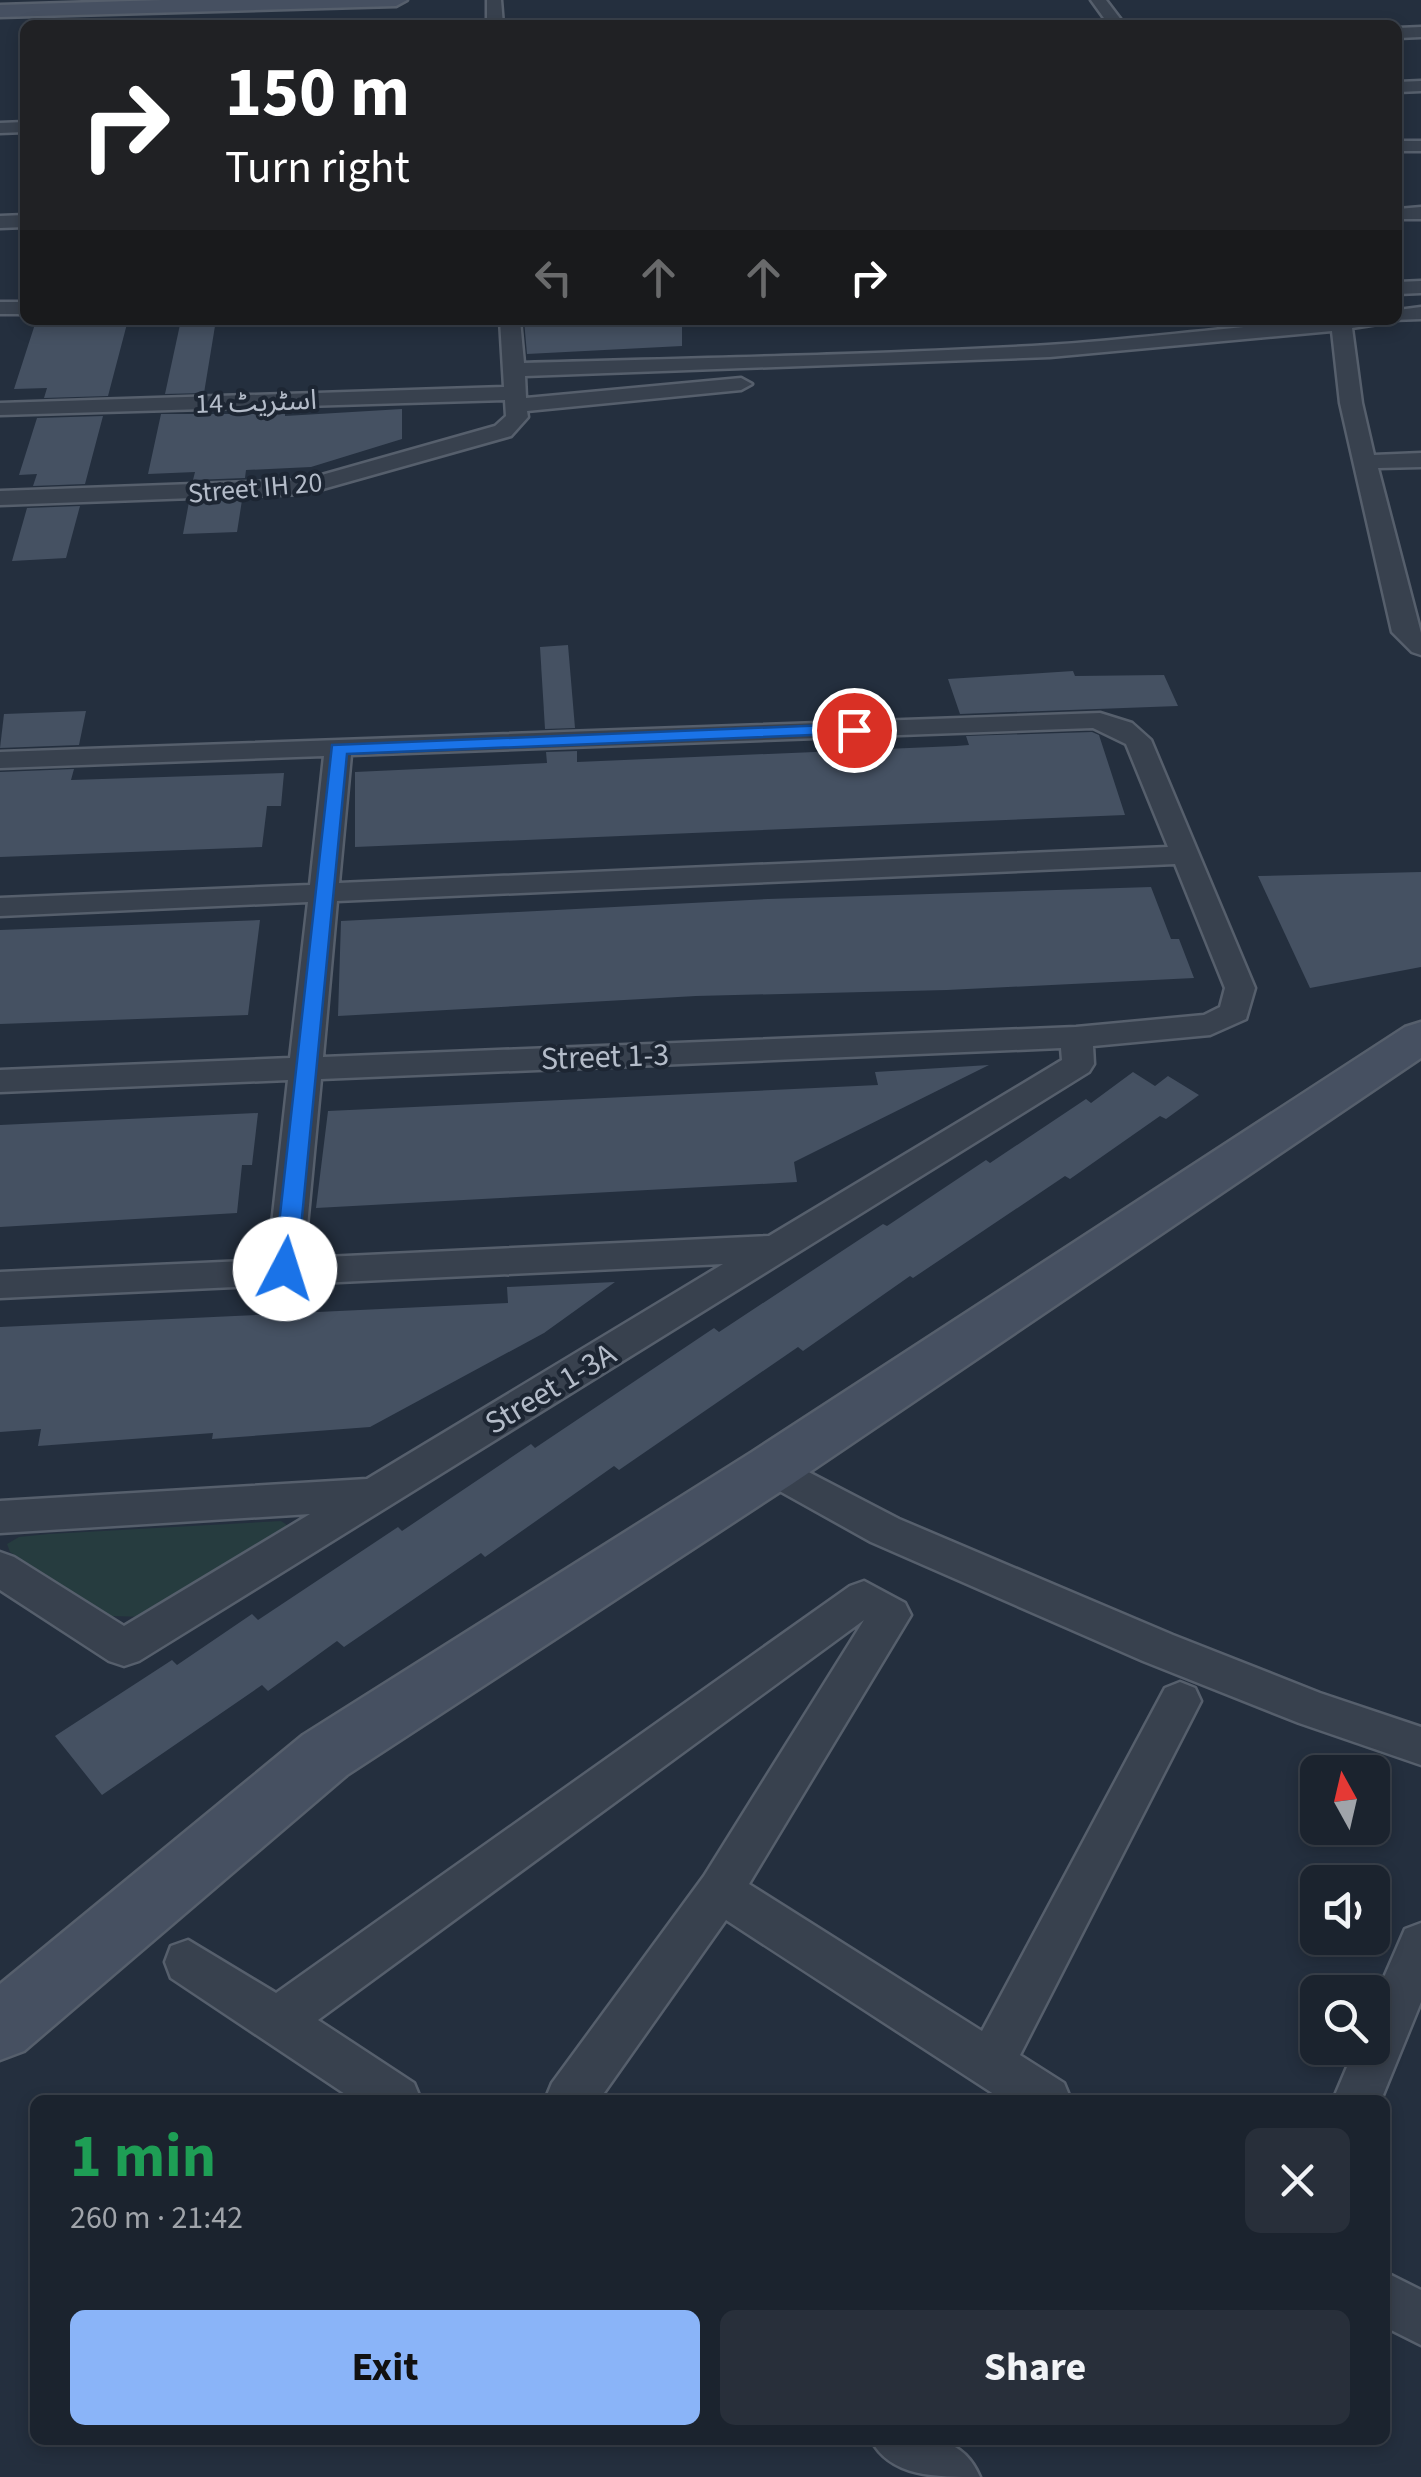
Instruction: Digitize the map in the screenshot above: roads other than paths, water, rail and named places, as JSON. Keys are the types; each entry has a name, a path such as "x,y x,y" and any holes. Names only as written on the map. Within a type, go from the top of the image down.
{"street":[{"path":"0,2 91,0"},
{"path":"0,10 396,0"},
{"path":"510,325 514,399"},
{"path":"512,370 929,358 1160,343 1317,325"},
{"path":"1343,325 1351,403 1364,462 1405,632 1421,648"},
{"name":"اسٹریٹ 14","path":"0,408 514,399 890,371 929,358"},
{"name":"Street IH 20","path":"0,498 305,487 503,431 517,417 514,399"},
{"path":"1364,462 1421,460"},
{"path":"0,760 1093,720 1124,728 1138,740 1186,855 0,907"},
{"path":"285,1269 338,749"},
{"name":"Street 1-3","path":"0,1081 1076,1037 1210,1025 1236,1012 1240,988 1186,855"},
{"name":"Street 1-3A","path":"0,1569 124,1648 1078,1064 1076,1037"},
{"path":"0,2027 325,1755 772,1468 1421,1037"},
{"path":"0,1285 779,1249"},
{"path":"772,1468 816,1499 1110,1628 1317,1714 1421,1746"},
{"path":"0,1517 373,1495"},
{"path":"275,2022 864,1598 890,1615 720,1891 573,2095"},
{"path":"988,2066 1180,1701"},
{"path":"720,1891 1038,2095"},
{"path":"1359,2095 1421,1945"},
{"path":"188,1962 389,2095"},
{"path":"1390,2301 1421,2319"},
{"path":"905,2445 952,2477"}]}
